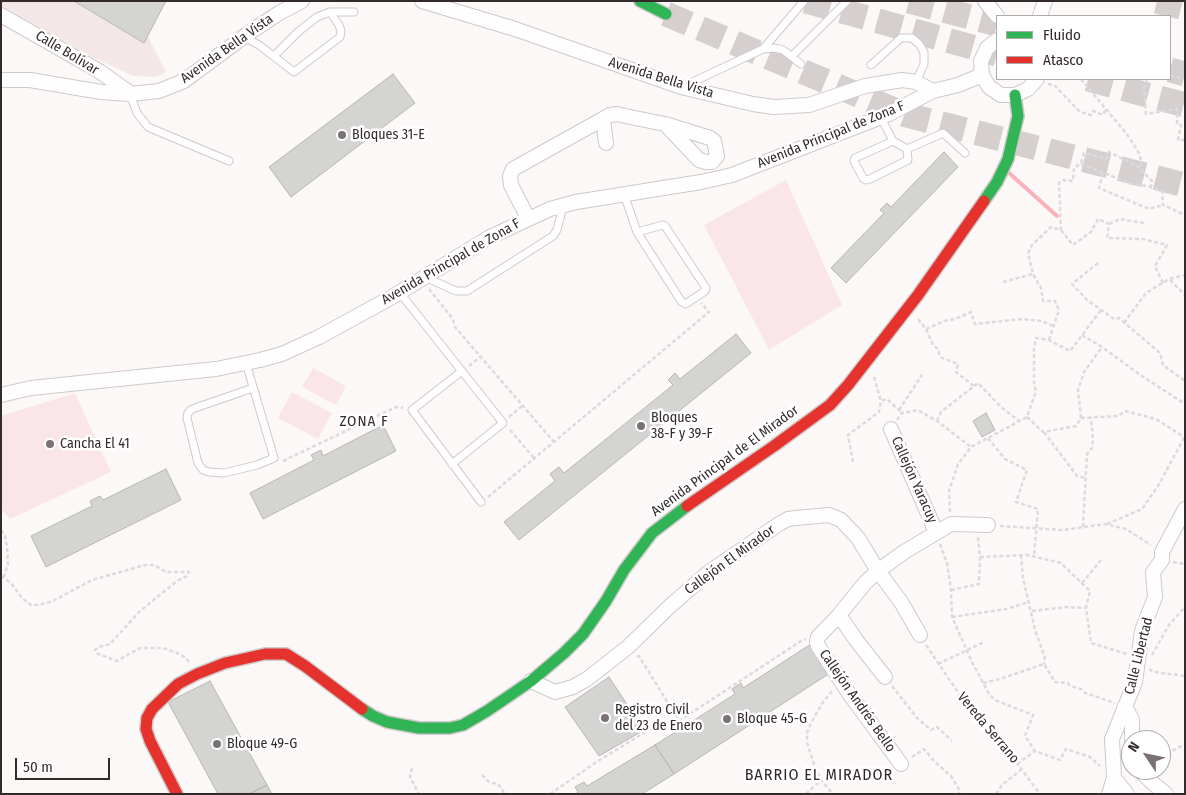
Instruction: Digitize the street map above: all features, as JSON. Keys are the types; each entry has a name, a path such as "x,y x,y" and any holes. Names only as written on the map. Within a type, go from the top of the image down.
{"main road":[{"path":"640,1 666,14"},
{"name":"Avenida Principal de El Mirador","path":"177,794 150,741 146,728 147,718 152,709 178,684 197,674 225,664 265,654 286,654 373,716 387,722 418,728 450,728 463,725 531,681 583,634 606,601 624,570 652,533 690,502 774,446 830,405 848,385 918,295 997,182 1008,159 1018,116 1015,95"}],"street":[{"name":"Avenida Bella Vista","path":"1,80 30,80 101,92 130,94 159,91 184,81 279,13 302,1"},
{"name":"Avenida Bella Vista","path":"422,1 515,29 681,87 753,104 792,107 821,102 865,86 902,80 916,82 933,91"},
{"path":"985,1 996,15"},
{"path":"1040,15 1045,1"},
{"name":"Calle Bolívar","path":"1,15 99,71 130,94"},
{"path":"996,41 987,48 981,61 982,75 989,87 1001,94 1015,95 1028,90 1035,82"},
{"name":"Avenida Principal de Zona F","path":"1,395 31,388 216,369 260,360 297,348 400,293 490,237 528,218 563,206 732,175 881,118 933,91 958,85 982,75"},
{"path":"528,218 512,185 510,176 513,169 603,119 617,114 665,124"},
{"path":"603,119 606,143"},
{"name":"Callejón Yaracuy","path":"891,429 936,532"},
{"name":"Calle Libertad","path":"1114,778 1112,739 1135,682 1142,631 1155,597 1154,572 1162,560 1162,552 1185,509"},
{"name":"Callejón El Mirador","path":"531,681 555,692 573,687 587,679 616,658 709,572 788,519 829,515 841,520 858,538 878,571 902,602 920,635"},
{"path":"819,636 839,616 865,583 878,571 951,524 982,525"},
{"path":"839,616 885,677"},
{"name":"Callejón Andrés Bello","path":"819,636 816,642 818,646 840,680 901,764"},
{"path":"1126,706 1132,720 1132,730"},
{"path":"1109,794 1114,778"},
{"path":"1114,778 1128,794"},
{"path":"1149,780 1166,794"}],"lane":[{"path":"763,49 804,1"},
{"path":"792,56 847,1"},
{"path":"244,37 259,45 294,72 338,40 341,30 340,25 330,12"},
{"path":"274,56 298,32 317,17 330,12 354,12"},
{"path":"871,64 901,38 912,38 924,52 924,64 916,82"},
{"path":"681,87 763,49 775,48 792,56 801,64"},
{"path":"130,94 137,113 148,127 229,161"},
{"path":"881,118 893,141 907,149 909,158 905,163 870,180 863,178 854,161 855,158 893,141"},
{"path":"907,149 943,133 965,153"},
{"path":"624,194 637,232 681,301 684,304 706,291 706,288 665,226 637,232"},
{"path":"423,279 456,291 468,290 552,236 557,230 563,206"},
{"path":"400,293 503,423 452,464"},
{"path":"246,363 274,458 257,465 224,473 203,470 198,463 187,418 188,414 192,409 253,388"},
{"path":"462,371 412,410 481,502"}],"path":[{"path":"1171,76 1185,79"},
{"path":"1082,80 1130,137 1140,155 1142,171 1152,181 1151,187"},
{"path":"1147,80 1144,88 1146,114 1177,109 1178,124 1181,125 1178,140 1185,140"},
{"path":"1035,82 1054,85 1080,112 1091,115 1093,111 1103,115 1106,108"},
{"path":"1061,230 1059,183 1062,180 1073,181 1074,168 1081,163 1084,153 1106,160 1109,152 1141,168"},
{"path":"1081,163 1132,184 1162,191 1163,205"},
{"path":"1103,173 1098,188 1149,209 1163,205 1185,215"},
{"path":"1049,340 1059,310 1055,302 1043,301 1041,288 1033,274 1028,253 1032,245 1051,227 1061,230 1073,245 1091,232 1098,219 1109,224 1120,219 1144,223"},
{"path":"1109,224 1108,238 1143,239 1167,245 1155,266 1163,283"},
{"path":"1098,263 1072,284 1087,300 1114,319 1118,318 1160,353 1163,365 1185,381"},
{"path":"1003,282 1033,274"},
{"path":"1124,323 1146,293 1169,279 1185,275"},
{"path":"423,279 453,319 455,327 554,442"},
{"path":"1169,279 1185,295"},
{"path":"481,502 709,312 697,298"},
{"path":"908,306 926,329 933,345 938,349 940,357 958,364 956,372 974,386"},
{"path":"951,524 949,491 958,464 971,447 1027,417 1036,391 1034,383 1034,346 1036,338 1049,340 1070,351 1101,310"},
{"path":"926,329 971,312 974,324 1022,319 1042,321 1053,326"},
{"path":"1082,335 1185,404"},
{"path":"1043,432 1076,426 1081,418 1078,390 1084,372 1102,347"},
{"path":"462,371 480,357"},
{"path":"853,462 848,435 879,412 881,400 873,374 864,363"},
{"path":"899,410 922,375"},
{"path":"938,421 941,412 978,383 1001,407 1019,421"},
{"path":"881,400 887,399 902,413 918,410 938,421 971,447"},
{"path":"523,405 503,423 534,459"},
{"path":"274,458 283,461 396,407 412,410"},
{"path":"951,590 979,584 982,525 1063,530 1105,524 1142,509 1158,486 1184,436 1156,419 1124,411 1118,416 1081,418"},
{"path":"1027,417 1043,432 1078,476 1086,478"},
{"path":"1083,527 1087,454 1092,448 1093,440 1091,417"},
{"path":"988,438 1005,459 1027,470 1016,502 1038,510 1034,556"},
{"path":"1105,524 1126,529 1162,552"},
{"path":"1,530 8,547 8,564 3,576 18,591 22,598 31,605 53,601 92,580 145,565 154,565 166,572 189,572 190,574 177,580 136,615 110,644 98,647 95,652 116,661 140,648 164,648 186,658 197,674"},
{"path":"936,532 947,563 952,617 989,694 995,700 1033,715 1025,736 1035,752 1060,760 1066,749 1090,757 1114,778"},
{"path":"980,558 1021,555 1034,556 1061,563 1090,591 1086,608 1091,643 1138,657"},
{"path":"1021,555 1023,578 1035,630 1045,658 1044,664 1055,682 1068,683 1070,686 1081,689 1085,693 1126,706"},
{"path":"1082,583 1100,560"},
{"path":"952,617 1006,609 1029,602"},
{"path":"1032,611 1067,607 1086,608"},
{"path":"1185,607 1169,625 1149,661 1149,668 1154,672 1185,676"},
{"name":"Vereda Serrano","path":"920,635 972,713 982,718 1040,794"},
{"path":"550,794 598,760 655,726 679,721 801,640 819,636"},
{"path":"938,664 984,642"},
{"path":"616,658 630,662 639,656 679,721"},
{"path":"983,683 1044,664"},
{"path":"885,677 917,718 931,730 937,727 952,741"},
{"path":"833,794 821,780 811,757 807,733 823,702 840,680"},
{"path":"1171,752 1185,744"},
{"path":"901,764 924,749 951,776 960,791 959,794"},
{"path":"1017,764 1035,752"},
{"path":"412,768 410,777 419,794"},
{"path":"996,794 1002,785 1022,769"},
{"path":"482,775 489,782 498,784 505,794"},
{"path":"806,794 821,780"}],"shaded area":[{"path":"1,1 166,1 147,35 166,72 156,77 133,76 88,55 1,5"},
{"path":"786,180 842,305 769,350 704,225"},
{"path":"313,368 346,386 336,405 302,387"},
{"path":"292,392 332,413 318,439 278,418"},
{"name":"Cancha El 41","path":"75,393 111,472 10,519 1,509 1,416"}],"building":[{"path":"74,1 166,1 144,43"},
{"name":"Bloques 31-E","path":"393,74 415,103 291,197 269,167"},
{"path":"944,152 958,167 846,283 831,268 884,213 880,210 887,203 891,207"},
{"name":"Bloques 38-F y 39-F","path":"736,334 751,353 519,540 504,522 555,481 550,474 559,467 564,473 673,385 668,380 675,373 680,379"},
{"path":"986,413 995,430 982,437 973,421"},
{"path":"383,425 396,451 263,519 250,493 314,460 311,455 321,450 323,456"},
{"path":"166,469 181,500 46,567 31,536 92,506 90,501 100,496 103,500"},
{"name":"Bloque 45-G","path":"811,644 830,673 674,774 655,745 735,694 732,689 741,683 743,688"},
{"name":"Registro Civil del 23 de Enero","path":"609,677 644,730 599,756 565,707"},
{"name":"Bloque 49-G","path":"210,681 267,785 249,794 218,794 168,702"},
{"path":"655,745 674,774 642,794 576,794 578,792 575,787 584,782 587,786"},
{"path":"267,785 272,794 249,794"}],"waterway":[{"path":"1008,172 1057,216"}],"tunnel":[{"path":"806,1 996,54"},
{"path":"909,1 996,24"},
{"path":"1157,1 1185,8"},
{"path":"666,14 906,115 1185,185"},
{"path":"1171,70 1185,74"},
{"path":"1092,80 1185,105"}],"traffic: fast":[{"path":"640,1 666,14"},
{"path":"984,201 997,182 1008,159 1018,116 1015,95"},
{"path":"362,709 387,722 419,728 450,728 463,725 487,711 531,681 583,634 606,601 624,570 652,533 687,506"}],"traffic: jam":[{"path":"687,506 830,405 848,385 918,295 984,201"},
{"path":"177,794 150,741 146,729 147,718 152,709 178,684 197,674 225,663 265,654 286,654 362,709"}],"place":[{"name":"Bloques 31-E","path":"342,135"},
{"name":"Bloques 38-F y 39-F","path":"641,426"},
{"name":"Cancha El 41","path":"50,444"},
{"name":"Registro Civil del 23 de Enero","path":"605,718"},
{"name":"Bloque 45-G","path":"727,719"},
{"name":"Bloque 49-G","path":"217,744"}],"district":[{"name":"ZONA F","path":"364,422"},
{"name":"BARRIO EL MIRADOR","path":"819,776"}]}
